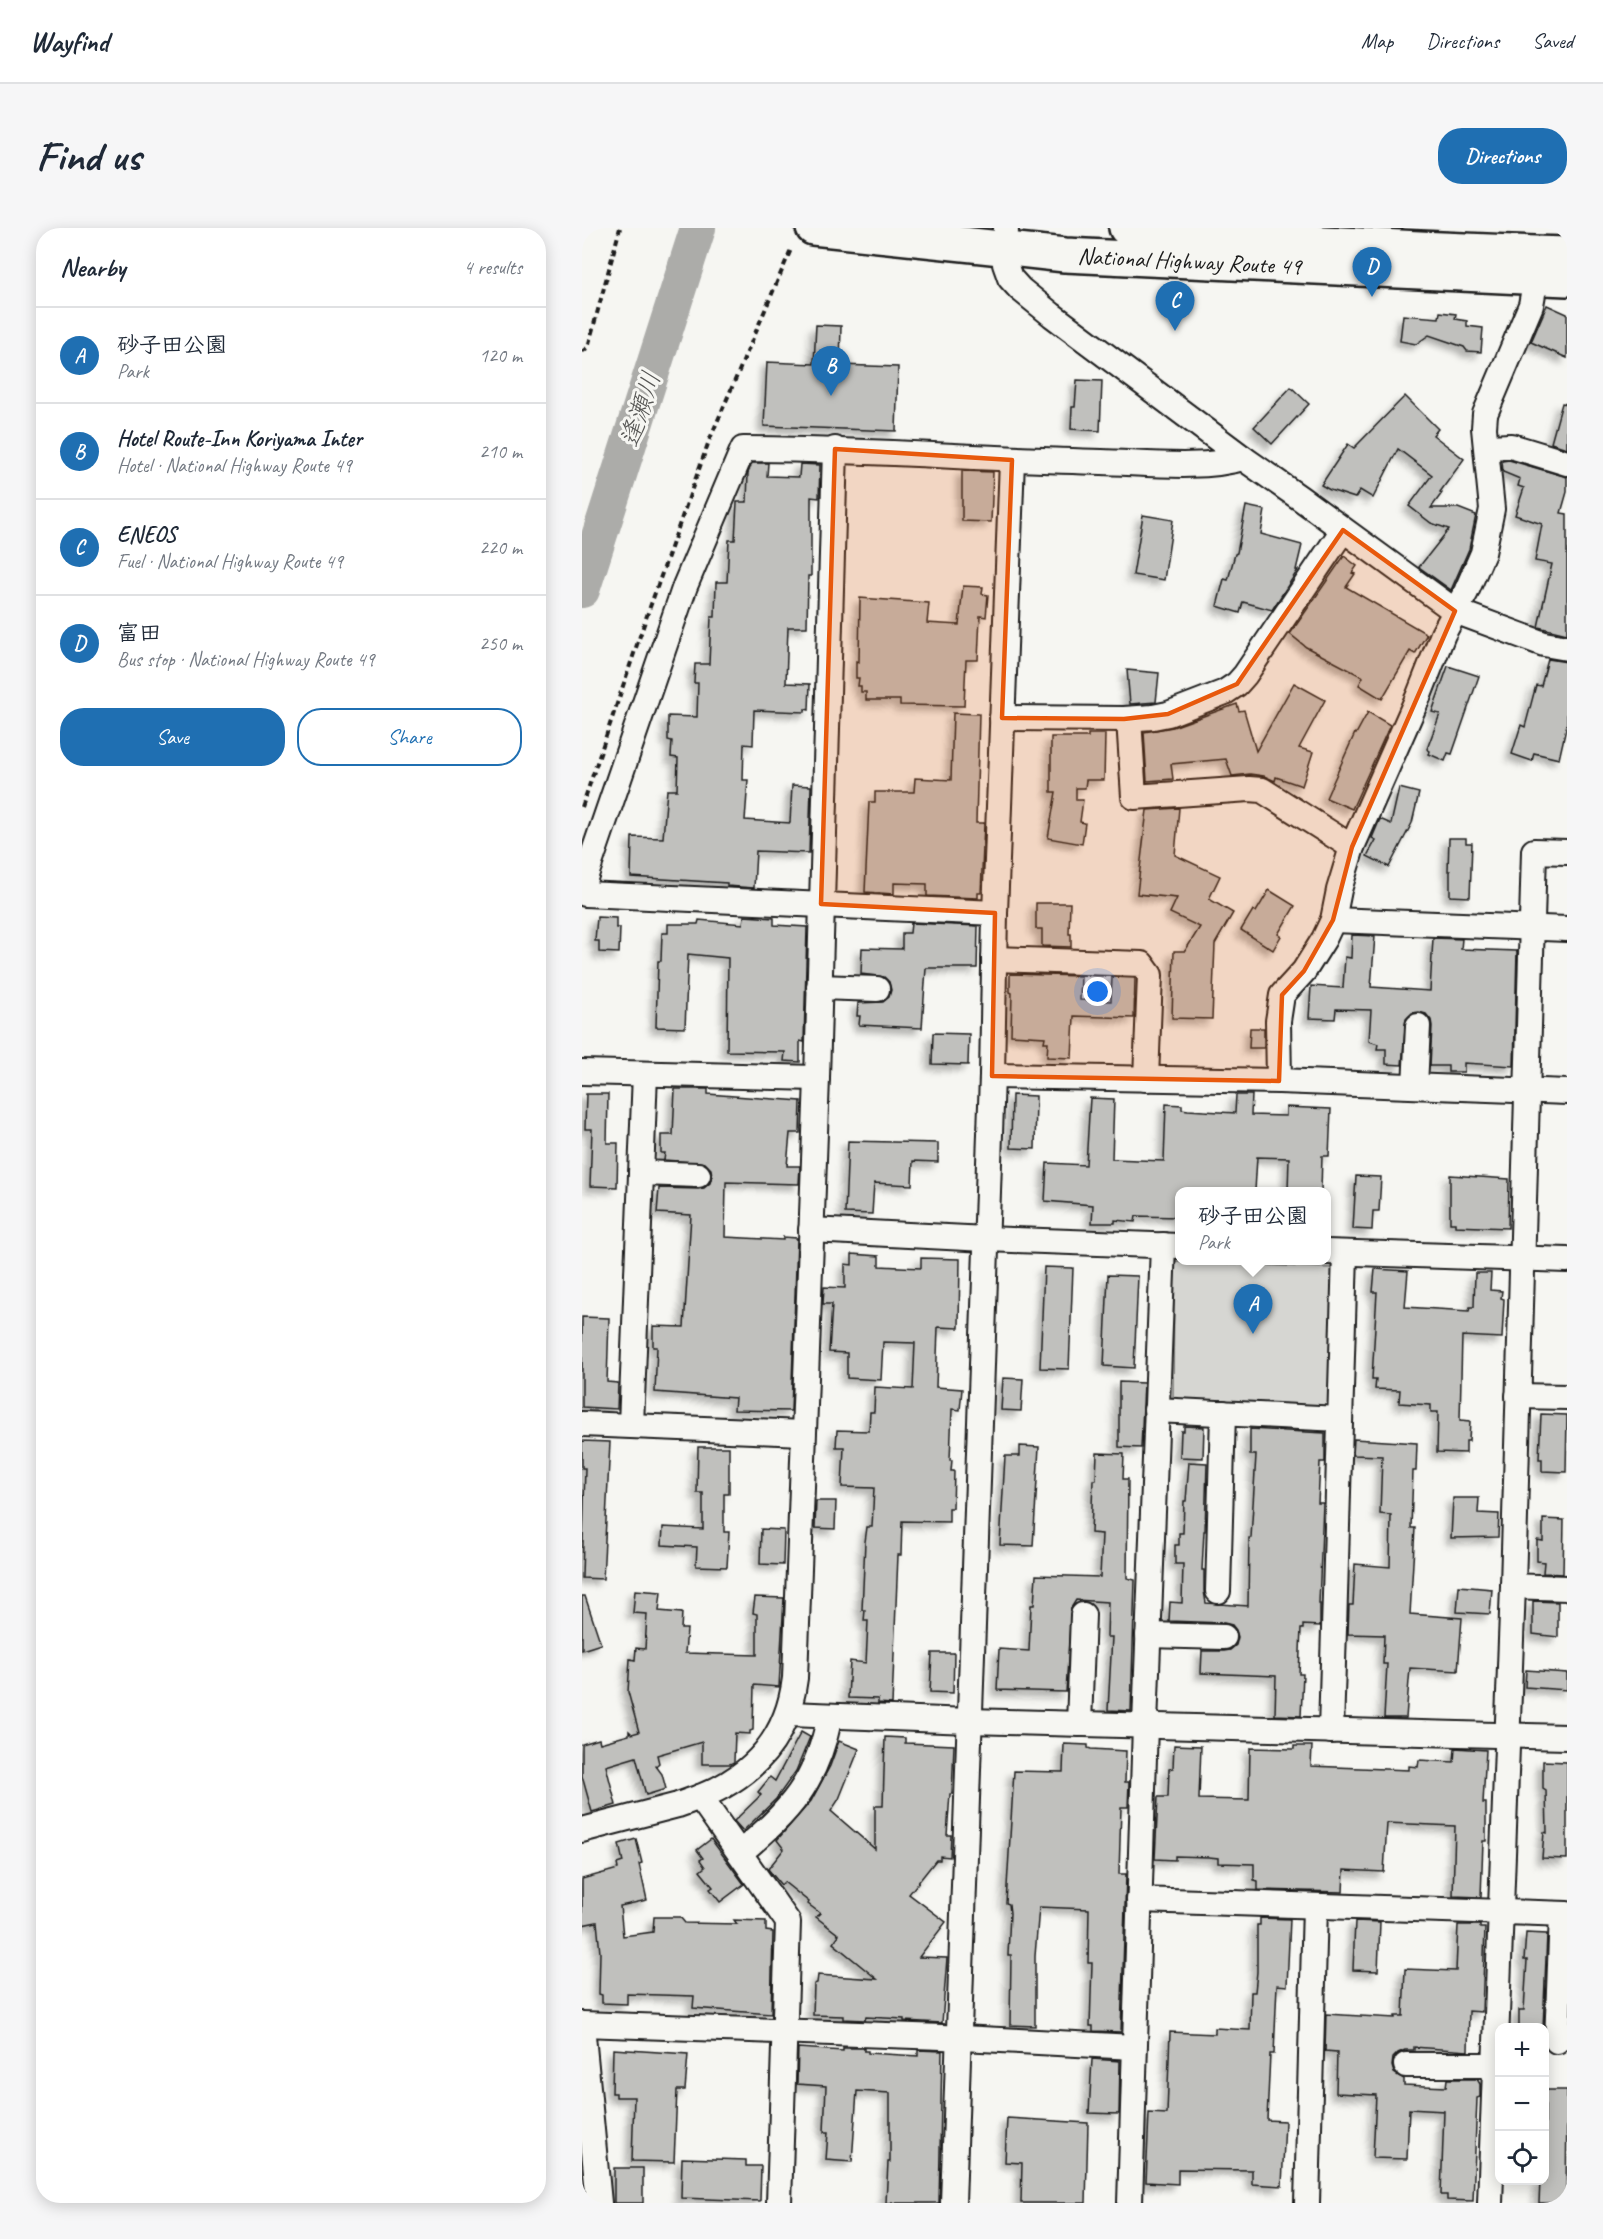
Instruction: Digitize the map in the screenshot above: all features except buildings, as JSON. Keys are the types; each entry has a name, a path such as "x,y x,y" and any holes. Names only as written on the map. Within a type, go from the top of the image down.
{"highway":[{"name":"National Highway Route 49","path":"1126,228 1247,239 1567,254"},
{"name":"National Highway Route 49","path":"802,238 1005,238 1065,255 1551,278"}],"street":[{"path":"1005,238 1008,273 1020,290 1243,458 1455,611 1544,644 1567,648"},
{"path":"1279,1081 1278,1022 1282,995 1288,985 1304,970 1333,920 1352,846 1443,634 1484,552 1492,508 1484,428 1485,414 1531,305 1551,278"},
{"path":"1487,447 1511,446 1567,463"},
{"path":"995,913 585,894 584,881 685,586 743,449 835,449 1012,460 1188,464 1243,458"},
{"path":"582,1830 678,1805 719,1790 747,1771 772,1741 789,1714 795,1678 817,1078 835,449"},
{"path":"953,2203 1012,460"},
{"path":"1002,718 1129,719 1168,714 1225,692 1238,684 1343,530"},
{"path":"1129,719 1134,797 1262,790 1352,846"},
{"path":"1497,2023 1513,1586 1534,851 1567,852"},
{"path":"1333,920 1567,929"},
{"path":"994,959 1142,964 1150,975 1146,1079"},
{"path":"819,987 877,989"},
{"path":"1415,1086 1418,1026"},
{"path":"582,1072 817,1078"},
{"path":"632,1425 645,1074"},
{"path":"992,1076 1279,1081 1567,1092"},
{"path":"641,1173 698,1175"},
{"path":"811,1230 1171,1245 1156,1410 1130,2203"},
{"path":"1331,1731 1340,1419 1336,1252 1567,1260"},
{"path":"1518,1396 1567,1397"},
{"path":"1156,1410 1340,1419"},
{"path":"1218,1591 1223,1413"},
{"path":"582,1424 803,1433"},
{"path":"1513,1586 1567,1588"},
{"path":"1079,1724 1083,1615"},
{"path":"1148,1635 1224,1637"},
{"path":"789,1714 1567,1737"},
{"path":"740,1853 795,1802 821,1753 830,1716"},
{"path":"700,1797 788,1922 779,2203"},
{"path":"1139,1900 1564,1914 1557,2041"},
{"path":"1307,2203 1316,1906"},
{"path":"599,2203 582,2024 1134,2047"},
{"path":"1406,2065 1495,2065 1490,2203"}],"path":[{"path":"582,352 588,347 620,228"},
{"path":"582,807 709,441 802,238"}],"highlighted area":[{"path":"835,449 1012,460 1002,718 1124,719 1168,714 1237,684 1343,530 1455,611 1352,847 1333,920 1304,971 1282,995 1279,1081 992,1076 995,913 821,904"}],"shaded area":[{"path":"1174,1261 1175,1265 1332,1268 1333,1407 1173,1399"}],"waterway":[{"name":"逢瀬川","path":"582,590 698,228"}],"place":[{"name":"富田","path":"1372,297"},
{"name":"ENEOS","path":"1175,331"},
{"name":"Hotel Route-Inn Koriyama Inter","path":"831,396"},
{"name":"砂子田公園","path":"1253,1334"}]}
